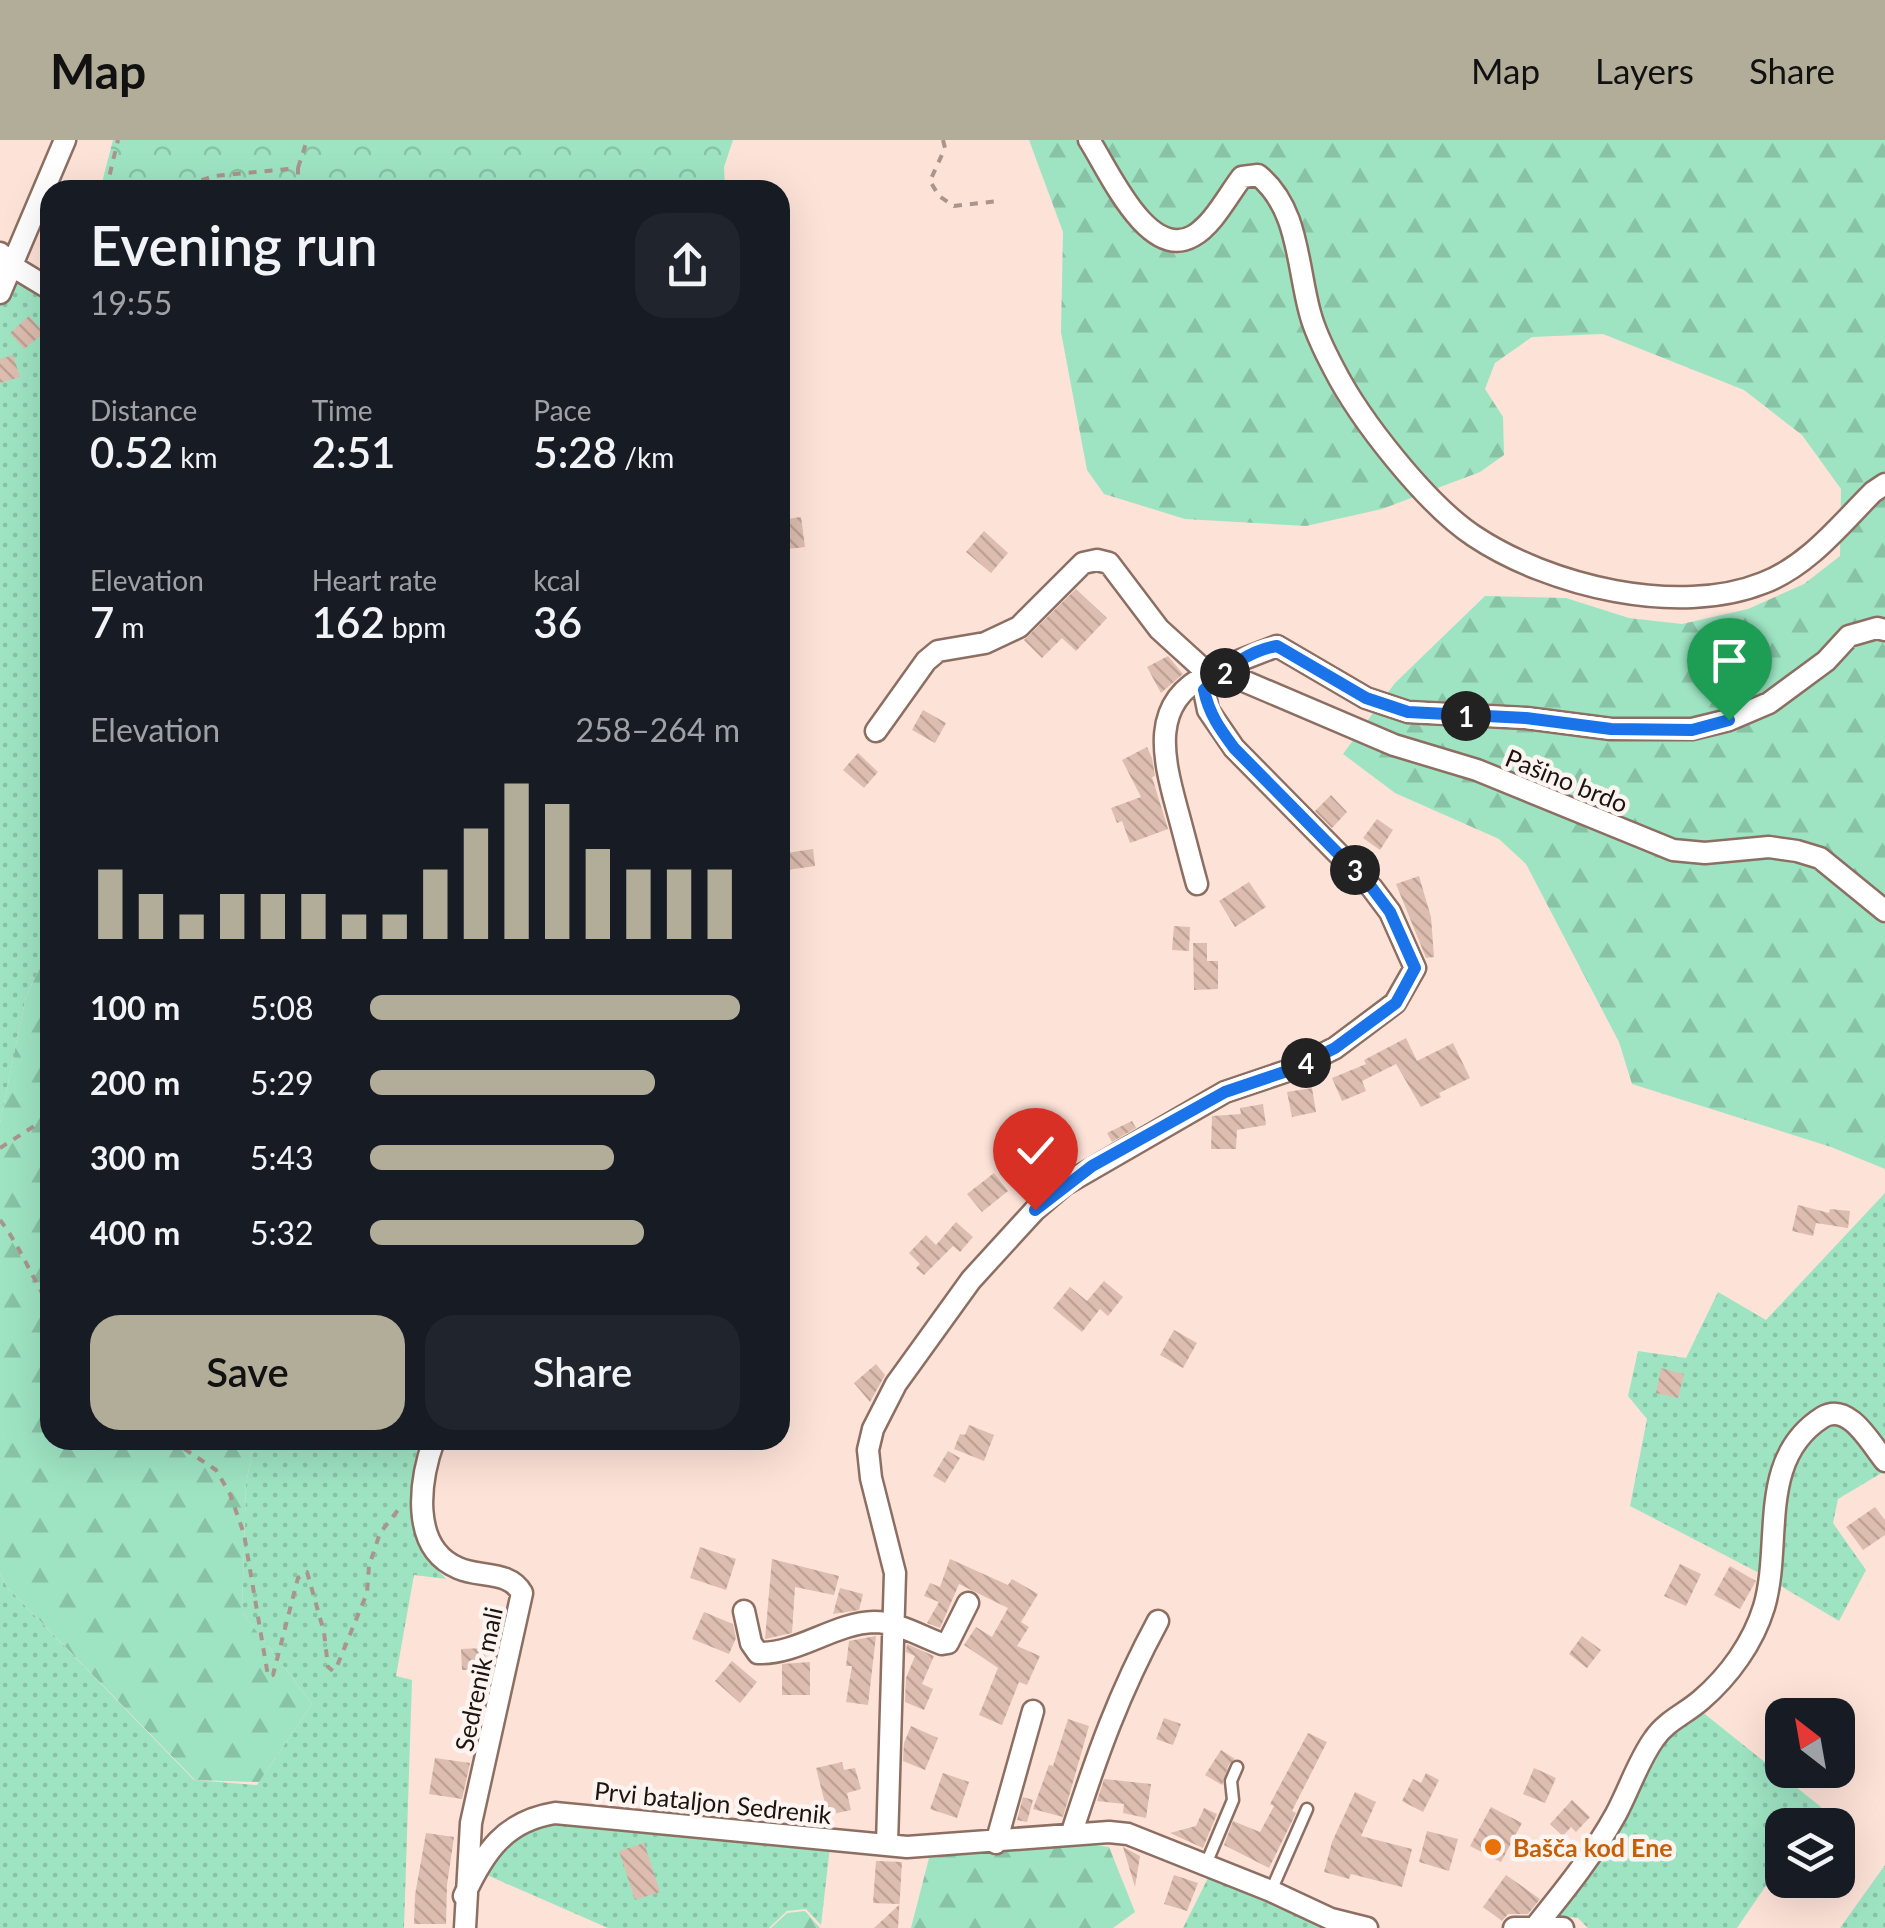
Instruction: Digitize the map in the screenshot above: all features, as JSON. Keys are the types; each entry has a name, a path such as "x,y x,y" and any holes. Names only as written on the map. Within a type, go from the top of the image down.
{"street":[{"path":"45,180 65,140"},
{"path":"1089,140 1132,210 1164,238 1191,238 1204,228 1242,177 1258,175 1271,185 1289,214 1311,318 1344,385 1380,439 1425,492 1472,535 1525,564 1618,593 1672,599 1725,596 1767,582 1812,554 1885,484"},
{"path":"0,294 6,260 40,191"},
{"path":"6,260 40,282"},
{"name":"Pašino brdo","path":"876,731 926,661 938,651 984,643 1018,627 1082,563 1097,560 1109,563 1159,629 1216,675 1394,745 1477,770 1673,850 1705,853 1768,847 1820,858 1885,911"},
{"path":"1196,884 1164,762 1165,726 1174,702 1191,683 1277,646 1366,698 1408,712 1526,718 1611,729 1692,730 1769,703 1826,661 1848,636 1877,628 1885,630"},
{"path":"887,1844 895,1573 871,1478 868,1450 873,1429 896,1384 972,1280 1035,1210 1064,1185 1225,1092 1293,1069 1335,1048 1396,1003 1415,968 1390,912 1372,888 1234,748 1216,723 1208,710 1204,690 1216,675"},
{"path":"1536,1926 1600,1841 1653,1740 1670,1721 1699,1702 1724,1678 1746,1647 1764,1607 1772,1564 1774,1507 1785,1462 1795,1444 1824,1417 1835,1413 1847,1416 1885,1461"},
{"name":"Sedrenik mali","path":"432,1450 421,1498 424,1528 438,1552 456,1568 508,1579 522,1593 472,1823 464,1896 465,1928"},
{"path":"744,1611 750,1643 758,1653 772,1654 843,1628 873,1622 948,1642 968,1603"},
{"path":"1072,1832 1106,1728 1158,1621"},
{"path":"996,1842 1033,1711"},
{"name":"Prvi bataljon Sedrenik","path":"464,1896 480,1860 498,1842 518,1824 556,1813 908,1847 996,1842 1072,1832 1128,1834 1331,1918 1367,1928"},
{"path":"1514,1928 1563,1928"}],"lane":[{"path":"1206,1866 1233,1800 1231,1781 1238,1767"},
{"path":"1271,1891 1307,1810"}],"path":[{"path":"108,180 118,140"},
{"path":"298,180 307,140"},
{"path":"944,140 946,148 930,181 939,196 954,206 998,201"},
{"path":"201,180 298,168"},
{"path":"0,1148 40,1122"},
{"path":"0,1220 14,1237 40,1290"},
{"path":"186,1450 216,1470 230,1494 244,1534 268,1676 273,1675 298,1578 307,1572 324,1632 328,1668 333,1671 367,1593 369,1566 380,1533 402,1505 421,1498"}],"green space":[{"path":"113,140 733,140 724,167 725,180 103,180"},
{"path":"1029,140 1885,140 1885,1169 1831,1147 1632,1084 1619,1042 1526,864 1499,839 1395,793 1343,754 1395,683 1485,596 1566,598 1629,618 1682,624 1748,609 1804,584 1840,556 1841,489 1802,435 1744,390 1603,334 1532,337 1495,363 1485,389 1503,417 1504,455 1480,472 1382,509 1306,526 1185,519 1104,494 1087,470 1061,332 1063,232"},
{"path":"0,271 40,297 40,968 26,996 0,1123"},
{"path":"40,968 40,1450 252,1450 246,1485 242,1612 312,1704 259,1782 195,1780 7,1587 0,1573 0,1123 26,996"},
{"path":"1885,1193 1885,1471 1838,1499 1833,1523 1866,1570 1839,1621 1761,1574 1630,1506 1647,1419 1628,1396 1638,1351 1686,1358 1718,1292 1766,1320"},
{"path":"252,1450 417,1450 411,1498 414,1530 431,1562 446,1579 414,1575 396,1676 412,1680 404,1928 0,1928 0,1573 7,1587 194,1780 257,1785 312,1704 242,1612 246,1485"},
{"path":"1701,1711 1765,1762 1765,1788 1797,1788 1821,1807 1765,1808 1765,1887 1737,1928 1588,1928 1578,1918 1553,1915 1615,1836 1672,1729"},
{"path":"538,1821 830,1847 821,1925 806,1909 787,1911 769,1928 608,1928 480,1872 493,1855"},
{"path":"1034,1844 1109,1847 1135,1912 1113,1928 911,1928 929,1858"},
{"path":"1885,1865 1885,1928 1840,1928"},
{"path":"1208,1878 1263,1896 1329,1928 1183,1928"},
{"path":"805,1911 820,1928 771,1928 787,1913"}],"building":[{"path":"29,316 40,328 40,336 24,349 10,333"},
{"path":"13,355 20,377 0,383 0,359"},
{"path":"801,517 805,547 790,549 790,519"},
{"path":"984,531 1008,553 991,573 966,552"},
{"path":"1076,589 1107,618 1076,651 1062,638 1042,658 1024,640"},
{"path":"1168,656 1183,674 1161,693 1147,667"},
{"path":"923,710 946,723 935,743 912,730"},
{"path":"1147,747 1168,829 1130,843 1122,821 1117,823 1111,808 1141,797 1122,760"},
{"path":"858,753 878,772 864,788 843,770"},
{"path":"1331,795 1347,812 1332,828 1315,811"},
{"path":"1377,819 1393,830 1380,850 1363,838"},
{"path":"813,849 815,866 790,870 790,852"},
{"path":"1419,876 1431,917 1434,957 1426,958 1396,884"},
{"path":"1249,882 1266,907 1235,927 1219,901"},
{"path":"1174,926 1190,927 1189,951 1172,950"},
{"path":"1193,943 1207,943 1207,961 1218,961 1218,989 1194,990"},
{"path":"1406,1038 1417,1061 1453,1043 1470,1078 1421,1107 1396,1064 1362,1081 1366,1091 1342,1101 1332,1078 1366,1064 1364,1060"},
{"path":"1312,1088 1316,1112 1292,1117 1287,1092"},
{"path":"1263,1104 1266,1125 1237,1130 1236,1149 1211,1149 1212,1116 1241,1114 1240,1108"},
{"path":"1132,1121 1136,1128 1112,1142 1107,1133"},
{"path":"994,1173 1008,1191 982,1212 967,1194"},
{"path":"1798,1205 1829,1213 1830,1209 1850,1211 1848,1228 1816,1223 1813,1236 1792,1231"},
{"path":"956,1222 973,1237 960,1252 953,1246 924,1275 909,1253 926,1235 936,1245"},
{"path":"1104,1281 1123,1297 1108,1316 1100,1309 1082,1332 1053,1308 1070,1287 1087,1301"},
{"path":"1174,1330 1197,1343 1183,1368 1160,1355"},
{"path":"876,1364 885,1375 870,1402 854,1383"},
{"path":"1661,1368 1684,1374 1678,1398 1656,1393"},
{"path":"969,1425 994,1435 984,1461 954,1449"},
{"path":"948,1451 960,1458 945,1483 933,1476"},
{"path":"1875,1507 1885,1520 1885,1535 1863,1550 1846,1527"},
{"path":"700,1547 736,1559 726,1590 690,1578"},
{"path":"772,1559 839,1576 834,1595 795,1587 792,1633 765,1639"},
{"path":"950,1559 1008,1585 1012,1579 1038,1594 1021,1622 1029,1627 1017,1646 1040,1656 1027,1685 1019,1682 1002,1725 979,1715 998,1668 964,1645 976,1627 992,1637 1008,1608 959,1584 940,1628 927,1623 939,1602 924,1596 930,1583 940,1587"},
{"path":"1680,1564 1701,1574 1686,1606 1664,1596"},
{"path":"1730,1566 1756,1581 1740,1609 1714,1595"},
{"path":"840,1588 863,1594 859,1610 833,1614"},
{"path":"704,1612 733,1624 736,1638 729,1654 692,1639"},
{"path":"876,1636 868,1705 846,1702 852,1666 846,1666 849,1641"},
{"path":"1582,1636 1601,1650 1587,1668 1569,1654"},
{"path":"907,1644 934,1656 922,1684 933,1689 924,1710 905,1702 906,1678 915,1656 906,1652"},
{"path":"485,1648 486,1670 462,1670 461,1649"},
{"path":"732,1661 757,1682 740,1703 715,1681"},
{"path":"810,1662 810,1695 782,1695 782,1664"},
{"path":"1164,1718 1181,1724 1173,1745 1156,1739"},
{"path":"1068,1719 1089,1726 1063,1817 1033,1809 1049,1765 1053,1766"},
{"path":"911,1726 938,1738 925,1770 903,1761 904,1743"},
{"path":"1308,1733 1327,1742 1269,1868 1224,1845 1233,1821 1260,1832 1274,1806 1270,1804"},
{"path":"1221,1750 1235,1759 1229,1764 1222,1785 1205,1775"},
{"path":"435,1758 470,1763 462,1799 429,1794"},
{"path":"842,1762 844,1770 855,1768 861,1789 847,1793 851,1810 828,1815 816,1768"},
{"path":"1534,1768 1556,1778 1545,1803 1523,1794"},
{"path":"943,1773 969,1782 957,1818 930,1809"},
{"path":"1426,1773 1439,1780 1423,1812 1402,1801 1413,1779 1421,1783"},
{"path":"1104,1779 1151,1784 1146,1818 1123,1813 1124,1804 1097,1801"},
{"path":"1355,1792 1376,1802 1361,1836 1412,1849 1402,1887 1351,1874 1349,1879 1324,1872 1332,1842"},
{"path":"1023,1797 1033,1800 1027,1822 1017,1820"},
{"path":"1572,1800 1590,1817 1576,1832 1571,1827 1563,1836 1550,1824"},
{"path":"1491,1807 1522,1823 1501,1862 1470,1846"},
{"path":"1204,1808 1217,1814 1203,1848 1170,1833 1196,1826"},
{"path":"1427,1831 1458,1839 1449,1871 1419,1862"},
{"path":"426,1833 454,1837 446,1924 414,1924"},
{"path":"644,1843 660,1892 635,1900 619,1851"},
{"path":"1123,1847 1140,1856 1135,1887"},
{"path":"876,1861 902,1862 899,1904 873,1903"},
{"path":"1174,1875 1198,1883 1187,1911 1164,1904"},
{"path":"1506,1875 1540,1899 1528,1914 1508,1914 1502,1921 1483,1907"},
{"path":"899,1905 898,1928 874,1928"}],"place":[{"name":"Bašča kod Ene","path":"1493,1847"}],"route":[{"path":"1035,1210 1092,1166 1225,1092 1293,1069 1335,1048 1396,1003 1415,968 1390,912 1372,888 1234,748 1216,723 1208,710 1204,690 1214,679 1241,660 1277,646 1366,698 1408,712 1526,718 1611,729 1692,730 1729,720"}]}
